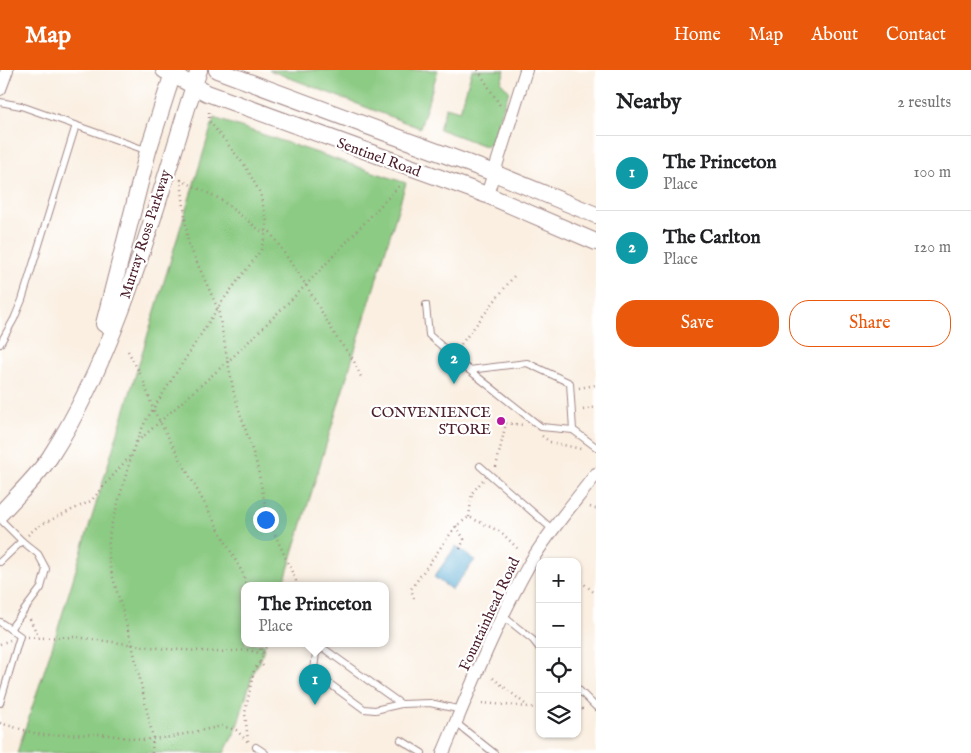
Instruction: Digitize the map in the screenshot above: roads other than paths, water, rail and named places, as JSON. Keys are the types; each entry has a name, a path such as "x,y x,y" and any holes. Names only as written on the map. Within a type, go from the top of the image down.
{"street":[{"path":"0,89 7,70"},
{"name":"Murray Ross Parkway","path":"0,514 49,459 86,397 135,270 199,70"},
{"name":"Sentinel Road","path":"217,70 494,174 596,215"},
{"path":"487,196 526,70"},
{"name":"Murray Ross Parkway","path":"86,397 170,71"},
{"name":"Sentinel Road","path":"170,71 207,93 487,196 596,242"},
{"name":"Fountainhead Road","path":"443,753 503,616 531,561 552,529 596,474"}],"lane":[{"path":"0,102 21,106 148,151"},
{"path":"0,344 22,300 76,125"},
{"path":"426,305 429,335 469,370 541,426 573,430 596,447"},
{"path":"469,370 527,363 570,383 573,430"},
{"path":"480,466 552,529"},
{"path":"0,519 38,554 46,569 41,588 10,629"},
{"path":"0,562 22,541"},
{"path":"503,616 533,640 539,648"},
{"path":"0,622 20,636 0,703"},
{"path":"401,704 323,648 316,654 314,669 319,676 364,709 375,710 401,704 430,703 462,710"},
{"path":"581,692 596,707"},
{"path":"456,723 494,753"},
{"path":"401,740 422,753"},
{"path":"256,747 265,753"}],"water":[{"path":"456,546 475,560 452,590 434,577"}],"place":[{"name":"The Carlton","path":"454,384"},
{"name":"CONVENIENCE STORE","path":"501,421"},
{"name":"The Princeton","path":"315,705"}]}
